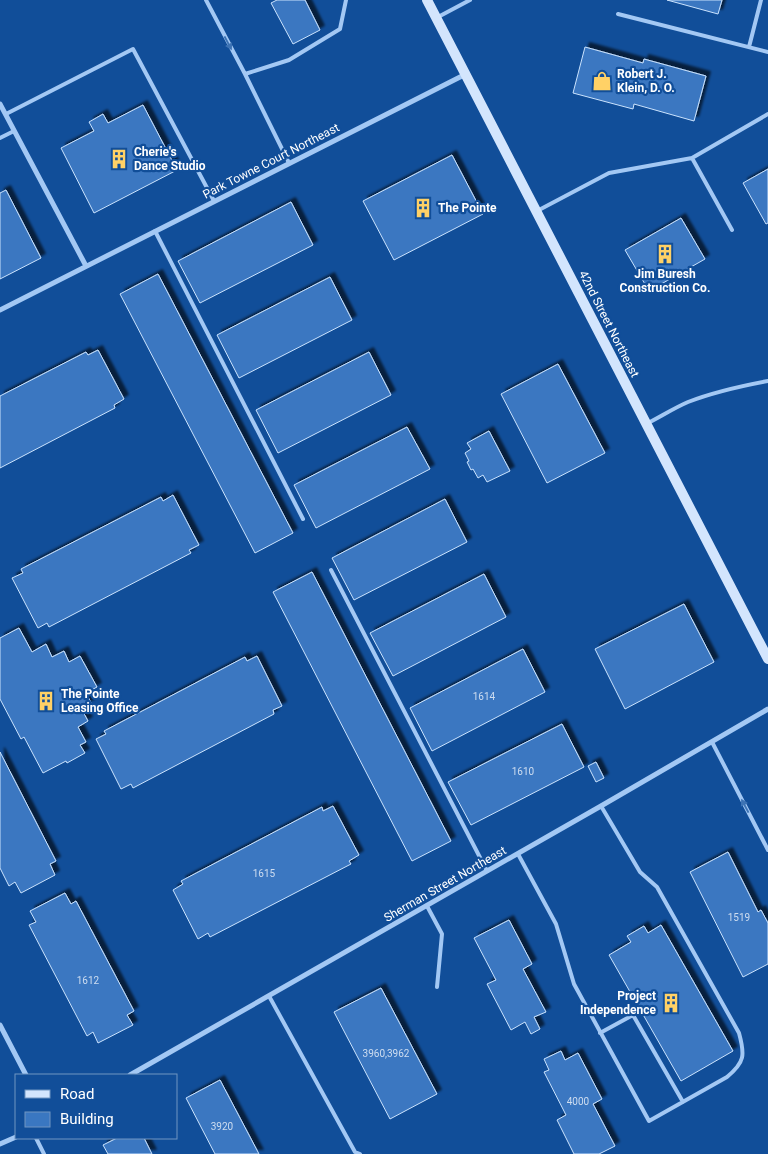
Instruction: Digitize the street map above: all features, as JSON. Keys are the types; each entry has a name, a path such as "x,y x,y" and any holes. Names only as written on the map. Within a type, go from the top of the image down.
{"street":[{"name":"42nd Street Northeast","path":"427,0 768,660"},
{"name":"Park Towne Court Northeast","path":"0,310 466,74"},
{"path":"0,104 86,266"},
{"name":"Sherman Street Northeast","path":"132,1074 487,872 768,709"},
{"path":"0,1025 25,1074"},
{"path":"0,1144 15,1136"}],"lane":[{"path":"206,0 289,163"},
{"path":"245,74 289,60 340,29 346,0"},
{"path":"436,18 470,0"},
{"path":"749,46 762,0"},
{"path":"618,14 768,52"},
{"path":"6,114 134,49 214,201"},
{"path":"537,212 609,173 692,158 768,114"},
{"path":"0,138 14,131"},
{"path":"692,158 732,230"},
{"path":"156,231 303,519"},
{"path":"646,424 687,402 731,388 768,381"},
{"path":"331,570 487,872"},
{"path":"712,742 768,850"},
{"path":"518,854 556,924 574,984 649,1121 727,1077 737,1068 742,1058 743,1047 739,1033 657,887 640,872 601,806"},
{"path":"427,906 442,934 437,986"},
{"path":"269,996 355,1152 360,1154"},
{"path":"600,1033 633,1015 683,1102"},
{"path":"140,1069 143,1074"},
{"path":"36,1139 44,1154"}],"building":[{"path":"277,0 305,0 320,30 293,44 271,3"},
{"path":"667,0 722,0 718,14"},
{"path":"585,47 643,63 644,59 706,76 694,121 634,104 633,109 573,93"},
{"name":"Cherie's Dance Studio","path":"143,105 177,170 94,213 61,148 94,131 89,122 103,114 108,123"},
{"name":"The Pointe","path":"452,155 483,214 394,260 363,201"},
{"path":"768,169 768,223 766,224 743,183"},
{"path":"6,190 41,258 0,279 0,193"},
{"path":"291,202 313,245 200,303 178,261"},
{"name":"Jim Buresh Construction Co.","path":"681,218 705,259 649,291 625,250"},
{"path":"158,274 293,533 255,553 120,294"},
{"path":"330,277 352,320 239,378 217,335"},
{"path":"98,350 124,399 114,405 115,408 0,468 0,396 86,352 88,355"},
{"path":"369,352 391,395 278,453 256,410"},
{"path":"558,364 605,453 547,483 501,394"},
{"path":"407,427 430,469 316,528 294,485"},
{"path":"489,431 510,471 487,482 483,475 478,478 473,469 471,470 465,453 471,449 467,443"},
{"path":"173,495 199,545 189,550 191,553 49,627 47,623 38,628 12,578 23,573 21,569 161,497 163,501"},
{"path":"445,499 467,542 354,600 332,558"},
{"path":"312,572 451,841 412,861 273,592"},
{"path":"484,574 506,617 393,676 370,633"},
{"path":"684,604 714,662 625,709 595,649"},
{"name":"The Pointe Leasing Office","path":"19,628 32,652 46,644 52,657 64,651 69,662 80,656 97,687 86,693 91,703 81,708 88,721 78,727 86,742 80,745 85,753 43,773 24,737 21,739 0,699 0,638"},
{"path":"523,649 545,692 432,751 410,708"},
{"path":"257,656 282,706 273,710 274,714 133,788 131,784 121,789 96,739 106,734 104,731 245,657 247,661"},
{"path":"562,724 584,767 471,825 448,782"},
{"path":"0,752 56,861 50,864 55,875 21,893 15,882 9,886 0,868"},
{"path":"596,762 604,778 596,782 588,766"},
{"path":"333,806 359,855 349,861 351,864 210,937 208,933 198,939 173,890 183,884 181,881 322,807 323,811"},
{"path":"728,852 758,912 761,910 768,923 768,964 743,977 690,872"},
{"path":"65,893 71,904 76,901 134,1011 127,1015 133,1025 98,1043 93,1032 87,1036 29,925 36,922 30,911"},
{"path":"509,920 532,964 523,969 546,1012 534,1017 540,1029 531,1034 525,1022 511,1030 487,984 496,980 474,938"},
{"name":"Project Independence","path":"661,925 733,1051 681,1081 609,955 631,942 627,936 644,926 648,933"},
{"path":"381,988 437,1094 390,1119 334,1012"},
{"path":"561,1051 565,1060 578,1053 602,1099 593,1104 615,1146 599,1154 574,1154 557,1120 566,1115 544,1072 549,1070 544,1059"},
{"path":"220,1080 259,1154 215,1154 186,1098"},
{"path":"115,1139 144,1139 152,1154 108,1154 103,1145"}],"place":[{"name":"Robert J. Klein, D. O.","path":"602,81"},
{"name":"Cherie's Dance Studio","path":"119,159"},
{"name":"The Pointe","path":"423,208"},
{"name":"Jim Buresh Construction Co.","path":"665,254"},
{"name":"The Pointe Leasing Office","path":"46,701"},
{"name":"Project Independence","path":"671,1003"}]}
